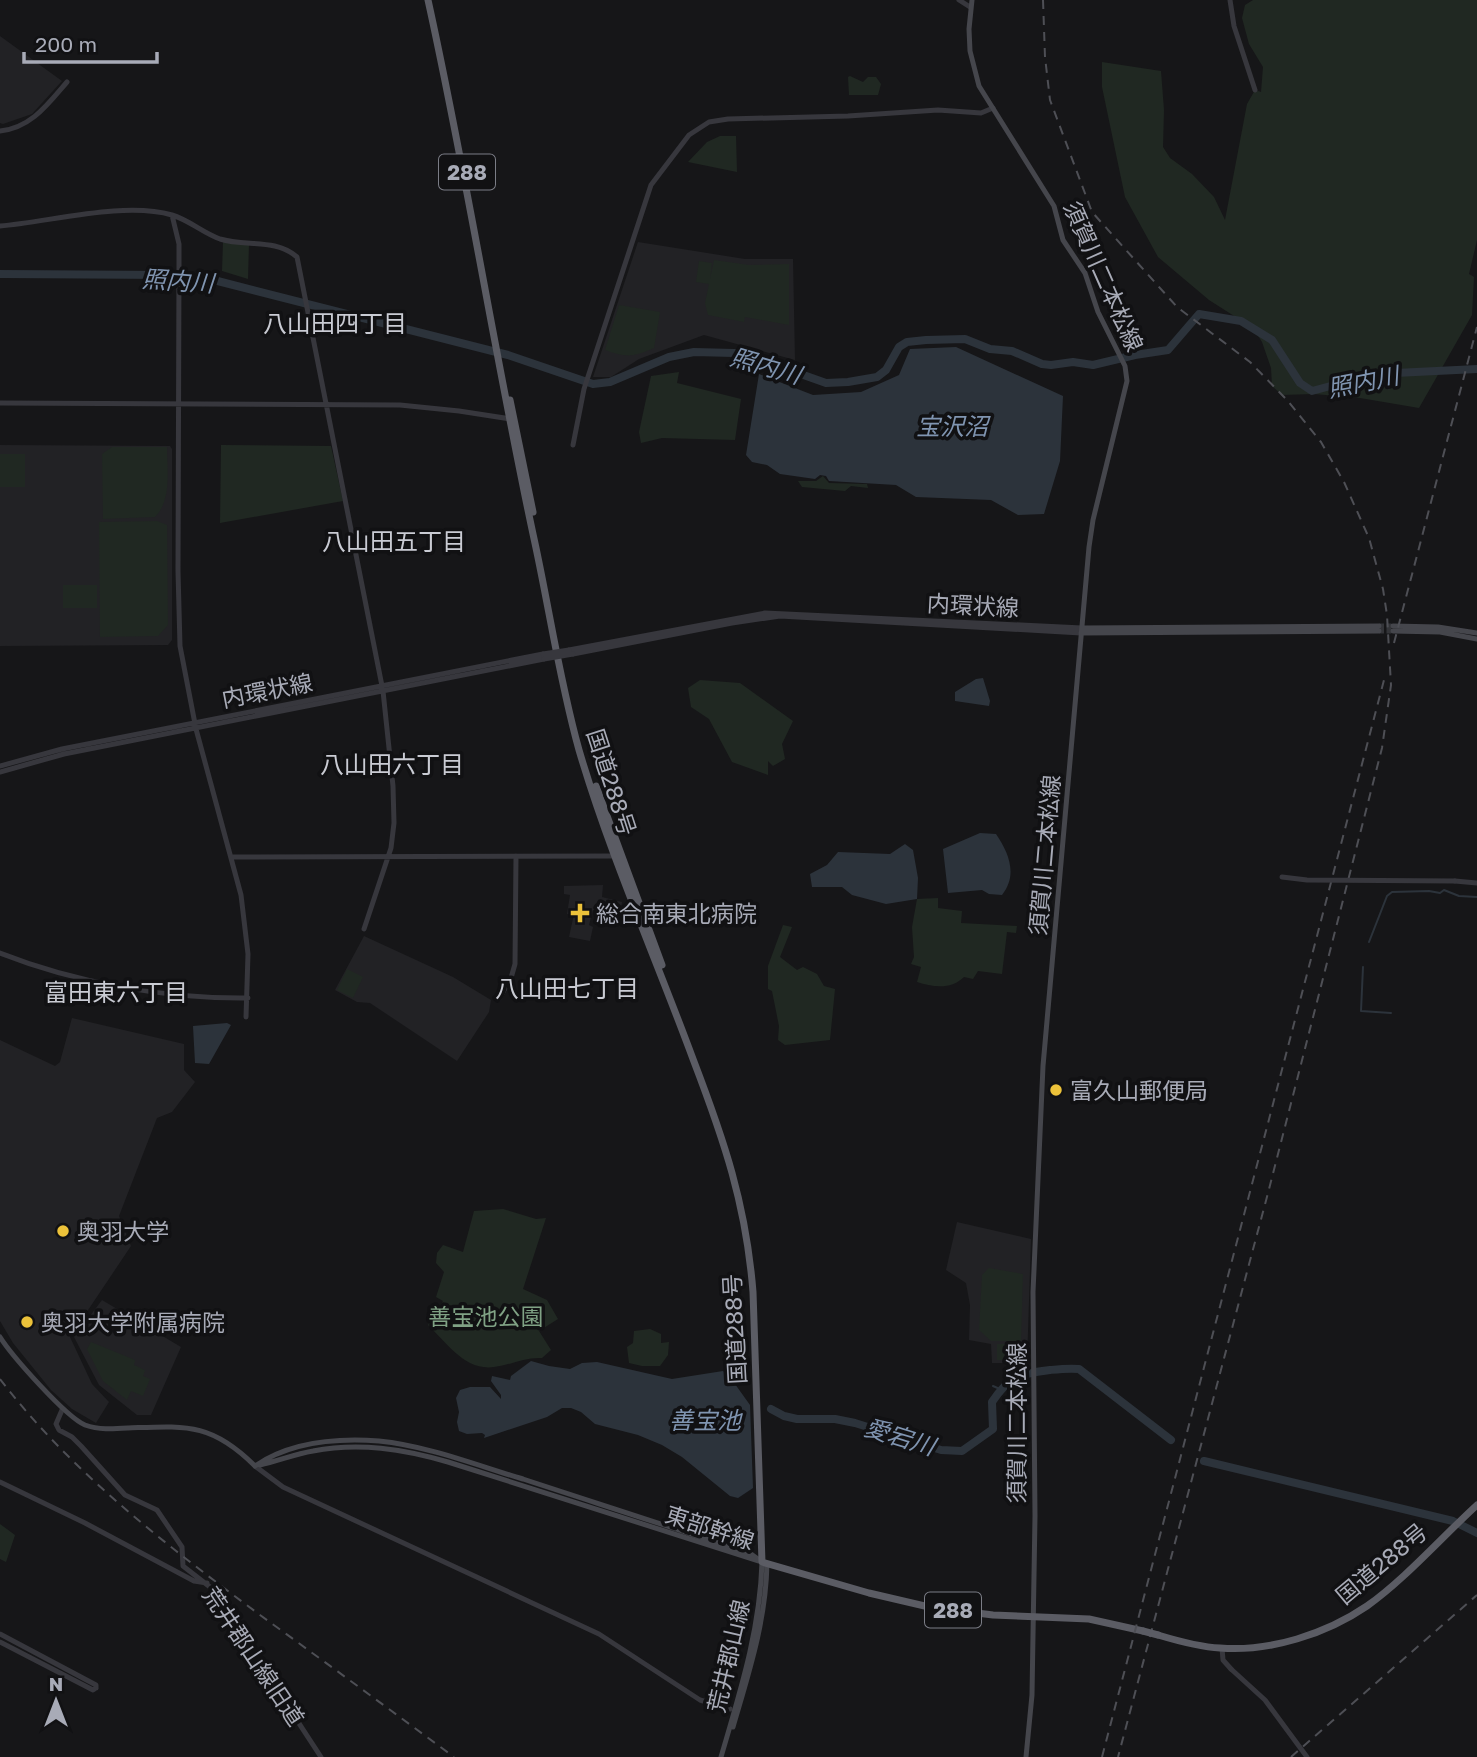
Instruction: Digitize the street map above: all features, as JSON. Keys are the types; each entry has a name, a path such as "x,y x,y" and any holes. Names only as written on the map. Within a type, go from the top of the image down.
{"highway":[{"name":"国道288号","path":"430,0 499,344 511,419 574,714 619,856 726,1135 743,1191 754,1254 757,1297 765,1562 898,1601 969,1613 1089,1619 1196,1645 1222,1648 1258,1647 1294,1639 1348,1618 1379,1596 1477,1505"}],"main road":[{"name":"須賀川二本松線","path":"971,4 970,51 974,74 1054,206 1063,240 1084,273 1098,312 1125,366 1127,388 1092,524 1043,1066 1033,1268 1035,1517 1031,1721 1026,1757"},
{"name":"内環状線","path":"1082,630 1379,628"},
{"path":"1393,628 1477,636"},
{"path":"0,1337 62,1410 77,1421 98,1429 171,1426 207,1432 234,1446 255,1466"},
{"name":"東部幹線","path":"255,1466 274,1455 324,1443 362,1440 402,1444 463,1460 669,1526 751,1554 765,1562"},
{"name":"荒井郡山線","path":"723,1757 758,1640 763,1614 765,1562"}],"street":[{"path":"959,0 971,4"},
{"path":"1230,0 1234,26 1255,90"},
{"path":"0,131 17,128 33,119 67,82"},
{"path":"573,445 585,386 651,185 689,135 715,120 848,117 938,110 981,113 993,108"},
{"path":"0,226 56,217 114,212 172,215 220,239 274,246 298,257 382,689 394,801 389,856 364,929"},
{"path":"172,215 179,244 180,646 194,722 231,857 246,928 246,1017"},
{"path":"0,403 433,407 511,419"},
{"name":"内環状線","path":"0,766 48,752 194,722 780,616 1082,630"},
{"path":"0,772 64,754 382,689"},
{"path":"499,999 511,978 515,964 516,856"},
{"path":"231,857 619,856"},
{"path":"1282,877 1307,880 1477,883"},
{"path":"0,953 37,966 148,992 198,998 248,998"},
{"name":"荒井郡山線旧道","path":"62,1410 56,1424 59,1430 72,1437 125,1495 157,1510 183,1547 183,1566 206,1583 321,1757"},
{"path":"255,1466 282,1487 598,1634 700,1700 730,1709"},
{"path":"0,1482 194,1581 206,1583"},
{"path":"0,1634 96,1685 96,1688 93,1690 0,1642"},
{"path":"1222,1648 1223,1660 1265,1700 1307,1757"}],"shaded area":[{"path":"0,36 62,81 32,114 3,124 0,123"},
{"path":"638,242 745,259 793,259 795,360 704,335 639,359 611,377 593,377"},
{"path":"0,445 170,446 172,640 168,645 0,646"},
{"name":"総合南東北病院","path":"603,885 602,897 622,902 619,920 605,917 605,912 593,910 589,925 593,927 590,941 569,937 574,914 567,914 570,895 564,894 564,886"},
{"path":"364,936 453,977 491,1000 489,1012 457,1061 370,1003 357,1002 335,990"},
{"name":"奥羽大学","path":"72,1018 184,1044 184,1070 195,1082 172,1112 157,1118 119,1216 131,1246 70,1337 92,1384 109,1402 96,1423 72,1409 51,1390 13,1343 0,1321 0,1040 55,1066 60,1062"},
{"path":"957,1222 1031,1239 1027,1363 992,1363 991,1344 969,1340 970,1305 966,1283 946,1270"},
{"path":"102,1300 181,1347 151,1415 137,1415 99,1385 74,1337"}],"green space":[{"path":"1253,0 1477,0 1477,240 1469,274 1474,277 1472,315 1419,408 1360,398 1314,394 1282,395 1272,386 1271,368 1262,342 1253,328 1209,300 1158,257 1125,197 1102,87 1102,62 1161,71 1163,147 1170,158 1192,174 1214,197 1225,220 1247,104 1255,90 1261,92 1263,67 1249,44 1242,18 1245,5"},
{"path":"850,76 863,82 868,77 876,77 881,84 878,95 849,95"},
{"path":"720,136 736,136 737,172 688,162 707,142"},
{"path":"223,242 249,244 248,279 222,271"},
{"path":"714,260 749,265 789,264 789,325 745,317 744,322 708,315 705,303 709,284 696,282 699,261 712,263 710,279"},
{"path":"619,305 660,312 654,348 630,355 605,350"},
{"path":"679,372 677,383 741,399 735,440 662,438 641,443 639,432 651,376"},
{"path":"221,445 331,446 343,501 220,523"},
{"path":"112,447 167,447 166,493 155,517 103,519 102,454"},
{"path":"0,454 25,454 25,487 0,487"},
{"path":"823,476 829,483 867,484 868,488 851,486 845,491 802,487 798,481 816,481"},
{"path":"157,521 167,525 168,625 158,636 100,637 99,522"},
{"path":"63,585 97,585 97,608 63,608"},
{"path":"700,680 740,683 793,721 782,744 785,759 773,766 768,761 768,775 732,762 709,719 691,707 688,688"},
{"path":"938,898 938,908 962,911 961,923 1017,926 1016,933 1007,932 1002,974 978,971 973,979 964,977 953,984 942,986 917,982 921,967 911,964 914,957 912,927 917,899"},
{"path":"783,925 792,927 780,957 797,970 803,967 817,974 824,986 835,989 830,1040 785,1045 778,1040 779,1026 772,991 768,989 768,966"},
{"path":"347,969 363,977 353,998 337,990"},
{"name":"善宝池公園","path":"503,1209 536,1219 546,1218 523,1289 547,1300 558,1319 539,1331 551,1350 542,1358 484,1367 474,1365 457,1354 428,1325 443,1301 436,1297 444,1272 436,1263 437,1253 443,1245 463,1252 474,1211"},
{"path":"989,1268 1023,1274 1021,1341 991,1341 979,1330 982,1275"},
{"path":"650,1329 661,1334 661,1343 669,1342 668,1355 660,1366 629,1363 627,1347 633,1343 634,1331"},
{"path":"91,1342 135,1360 134,1365 145,1370 143,1376 150,1379 143,1396 131,1391 127,1400 103,1381 87,1349"},
{"path":"997,1344 1021,1344 1021,1360 997,1360"},
{"path":"0,1524 15,1535 6,1562 0,1559"}],"water":[{"name":"宝沢沼","path":"956,347 1063,396 1060,461 1044,514 1018,515 991,500 916,497 896,485 829,481 826,476 820,475 815,479 780,474 767,465 752,462 746,455 759,374 813,395 861,392 899,375 910,349"},
{"path":"983,678 989,706 955,701 955,692 976,679"},
{"path":"980,833 996,834 1005,849 1011,872 1007,887 1002,895 989,894 982,890 948,893 943,849"},
{"path":"905,844 913,850 918,878 917,899 886,904 852,895 842,887 812,887 810,874 827,865 838,852 890,854"},
{"path":"227,1023 231,1025 209,1064 195,1063 193,1026"},
{"name":"善宝池","path":"531,1361 570,1369 582,1363 597,1362 672,1379 723,1371 750,1405 753,1488 738,1498 730,1496 682,1457 662,1445 638,1435 595,1424 581,1412 571,1408 562,1408 547,1417 484,1438 482,1433 467,1434 459,1431 456,1398 460,1390 490,1387 501,1399 491,1381 492,1376 510,1380 511,1376"}],"waterway":[{"name":"照内川","path":"0,274 202,277 508,355 593,384 610,382 669,357 694,352 734,353 826,383 848,382 877,377 886,370 899,347 907,342 926,340 965,339 990,349 1012,351 1042,364 1073,362 1093,365 1168,350 1199,314 1241,321 1272,340 1300,383 1312,391 1375,374 1477,369"},
{"path":"1369,942 1387,896 1392,892 1440,893 1444,890 1459,896 1477,897"},
{"path":"1363,967 1361,1011 1391,1013"},
{"name":"愛宕川","path":"771,1409 797,1419 835,1419 855,1423 941,1450 962,1451 993,1429 992,1402 1011,1381 1031,1373 1079,1369 1171,1440"},
{"path":"993,1386 1002,1390"},
{"name":"愛宕川","path":"1204,1461 1453,1521 1477,1533"}],"tunnel":[{"path":"1379,626 1393,626"},
{"path":"1379,631 1393,631"}],"railway":[{"path":"1043,0 1050,100 1092,212 1177,307 1250,362 1287,400 1321,442 1344,482 1369,538 1387,615 1391,685 1382,748 1268,1193 1118,1757"},
{"path":"1394,643 1477,327"},
{"path":"1102,1757 1384,680"},
{"path":"0,1379 57,1445 121,1506 260,1615 454,1757"},
{"path":"1291,1757 1477,1595"}],"place":[{"name":"総合南東北病院","path":"580,913"},
{"name":"富久山郵便局","path":"1056,1090"},
{"name":"奥羽大学","path":"63,1231"},
{"name":"奥羽大学附属病院","path":"27,1322"}],"district":[{"name":"八山田四丁目","path":"335,322"},
{"name":"八山田五丁目","path":"394,540"},
{"name":"八山田六丁目","path":"392,763"},
{"name":"八山田七丁目","path":"567,987"},
{"name":"富田東六丁目","path":"116,991"}]}
